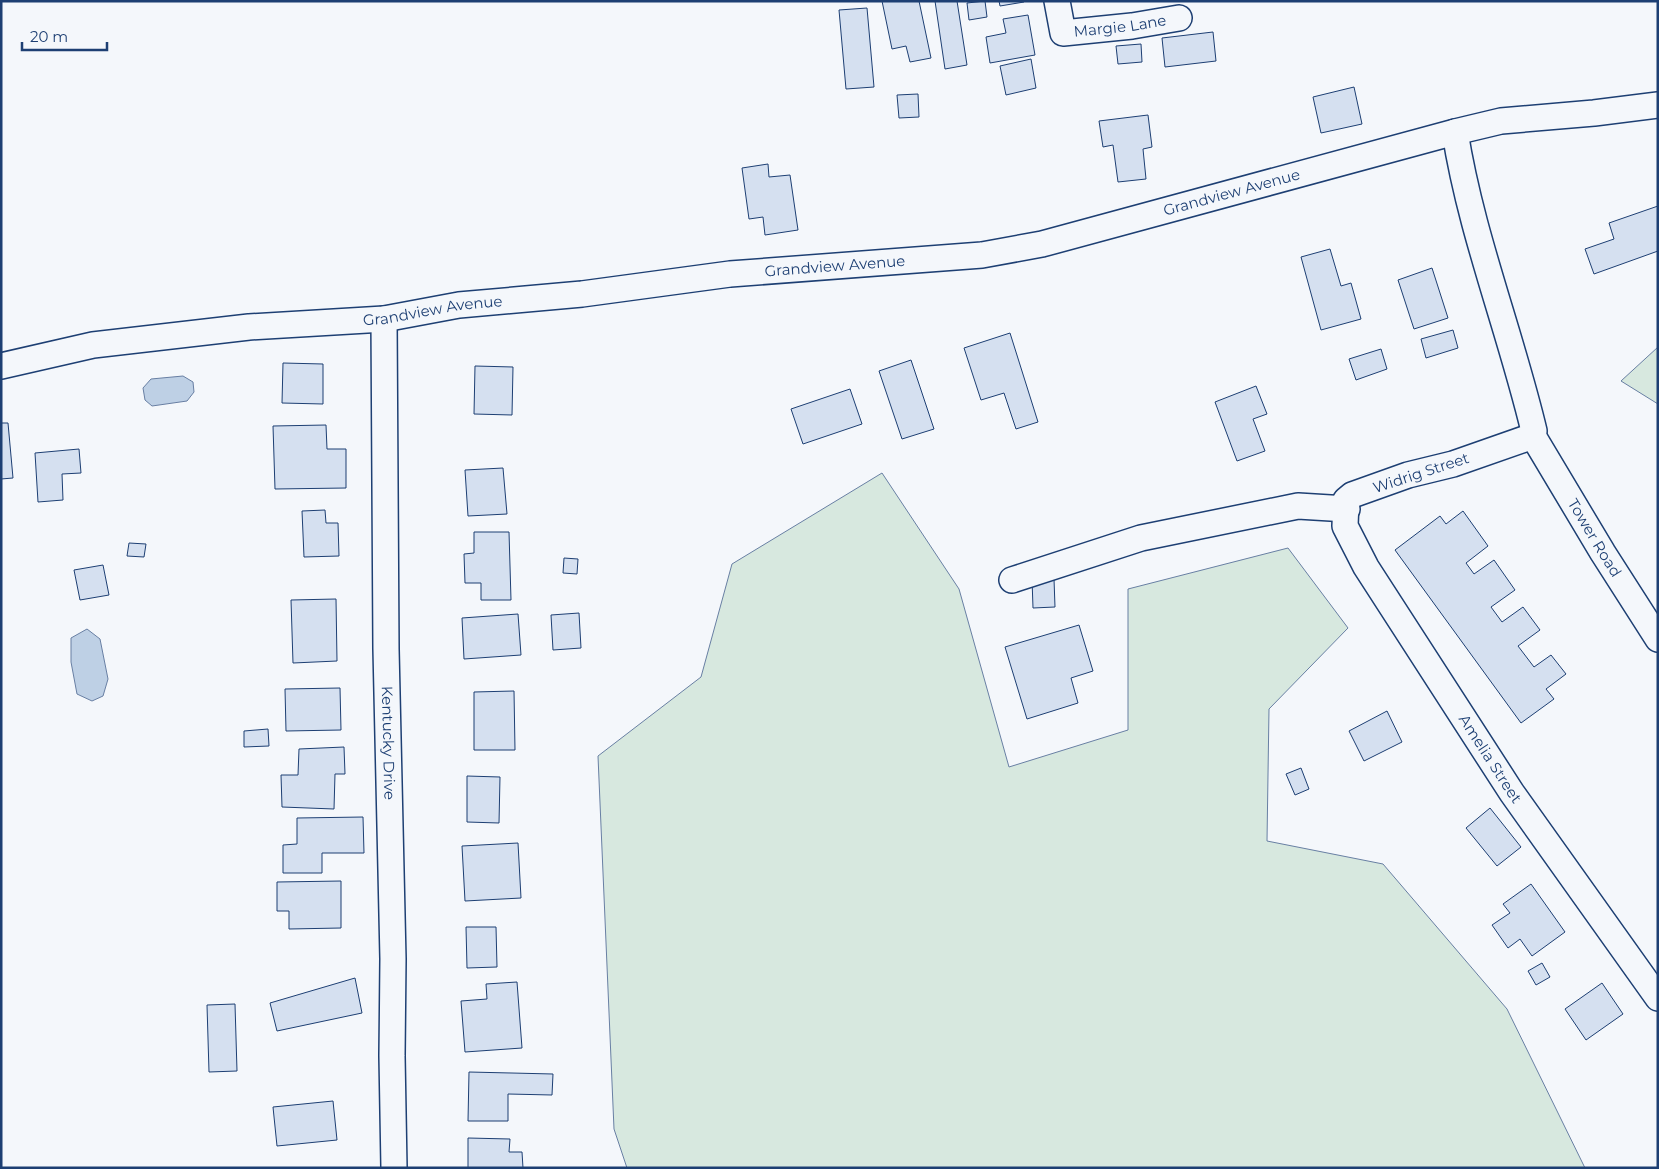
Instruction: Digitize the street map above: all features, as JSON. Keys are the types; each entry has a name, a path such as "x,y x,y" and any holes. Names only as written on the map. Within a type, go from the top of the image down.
{"street":[{"name":"Margie Lane","path":"1057,1 1063,33 1132,26 1179,18"},
{"name":"Grandview Avenue","path":"1,366 93,345 249,327 384,319 459,305 582,294 730,274 982,255 1042,244 1454,132 1501,121 1658,105"},
{"path":"1454,132 1460,167 1474,221 1524,389 1534,431 1533,436"},
{"name":"Kentucky Drive","path":"384,319 387,658 394,959 392,1056 394,1168"},
{"name":"Widrig Street","path":"1346,509 1346,500 1352,495 1408,475 1452,464 1533,436"},
{"name":"Tower Road","path":"1533,436 1603,553 1658,639"},
{"path":"1012,580 1150,536 1298,506 1346,509"},
{"name":"Amelia Street","path":"1346,509 1345,526 1366,567 1512,793 1658,998"}],"shaded area":[{"path":"1658,347 1658,404 1621,381"},
{"path":"882,473 959,589 1009,767 1128,730 1128,589 1288,548 1348,628 1269,709 1267,841 1383,864 1507,1009 1585,1168 627,1168 614,1129 598,756 701,677 732,564"}],"water":[{"path":"183,376 193,382 194,392 187,401 152,406 145,400 143,388 151,379"},
{"path":"87,629 100,639 108,679 103,696 92,701 77,694 71,662 71,638"}],"building":[{"path":"882,1 919,1 931,58 910,62 906,46 892,49"},
{"path":"935,1 957,1 967,65 945,69"},
{"path":"985,1 987,17 969,20 967,3"},
{"path":"999,1 1024,1 1024,2 1000,6"},
{"path":"867,8 874,87 846,89 839,10"},
{"path":"1028,15 1035,55 990,63 986,37 1006,33 1003,19"},
{"path":"1213,32 1216,61 1165,67 1162,38"},
{"path":"1141,44 1142,62 1118,64 1116,46"},
{"path":"1031,59 1036,88 1006,95 1000,66"},
{"path":"1354,87 1362,124 1321,133 1313,97"},
{"path":"918,94 919,117 899,118 897,95"},
{"path":"1148,115 1152,147 1143,149 1146,179 1118,182 1113,145 1103,147 1099,121"},
{"path":"768,164 769,177 790,175 798,230 765,235 763,217 749,219 742,168"},
{"path":"1658,206 1658,251 1594,274 1585,249 1614,239 1609,223"},
{"path":"1330,249 1341,286 1351,283 1361,319 1321,330 1301,257"},
{"path":"1432,268 1448,318 1414,329 1398,280"},
{"path":"1453,330 1458,348 1426,358 1421,339"},
{"path":"1010,333 1038,422 1016,429 1004,393 981,400 964,348"},
{"path":"1381,349 1387,369 1356,380 1349,359"},
{"path":"911,360 934,429 902,439 879,371"},
{"path":"283,363 323,364 323,404 282,403"},
{"path":"475,366 513,367 512,415 474,414"},
{"path":"1256,386 1267,414 1253,419 1265,451 1237,461 1215,402"},
{"path":"850,389 862,424 803,444 791,409"},
{"path":"1,423 8,423 13,478 1,479"},
{"path":"326,425 327,449 346,449 346,488 275,489 273,426"},
{"path":"79,449 81,473 62,474 63,500 38,502 35,453"},
{"path":"503,468 507,514 468,516 465,470"},
{"path":"325,510 326,523 338,523 339,556 304,557 302,511"},
{"path":"1463,511 1488,546 1466,563 1474,574 1494,560 1515,590 1491,607 1502,622 1523,607 1540,630 1518,646 1534,667 1551,655 1566,674 1546,689 1554,699 1521,723 1395,550 1440,516 1446,524"},
{"path":"474,532 509,532 511,600 481,600 481,583 465,583 464,554 474,553"},
{"path":"129,543 146,544 144,557 127,556"},
{"path":"564,558 578,559 577,574 563,573"},
{"path":"103,565 109,595 80,600 74,570"},
{"path":"1032,579 1054,579 1055,607 1033,608"},
{"path":"336,599 337,661 293,663 291,600"},
{"path":"579,613 581,648 553,650 551,615"},
{"path":"518,614 521,655 464,659 462,618"},
{"path":"1079,625 1093,671 1071,678 1078,703 1027,719 1005,647"},
{"path":"340,688 341,730 286,731 285,689"},
{"path":"514,691 515,750 474,750 474,692"},
{"path":"1387,711 1402,742 1364,761 1349,731"},
{"path":"268,729 269,746 244,747 244,731"},
{"path":"344,747 345,774 335,774 334,809 282,807 281,775 298,775 299,749"},
{"path":"1301,768 1309,789 1295,795 1286,774"},
{"path":"467,776 500,777 499,823 467,822"},
{"path":"1490,808 1521,847 1497,866 1466,828"},
{"path":"363,817 364,853 322,853 322,873 283,873 283,845 297,844 297,818"},
{"path":"518,843 521,898 465,901 462,846"},
{"path":"341,881 341,928 289,929 289,911 277,911 277,882"},
{"path":"1531,884 1565,932 1532,956 1520,939 1508,948 1492,925 1510,913 1503,904"},
{"path":"466,927 496,927 497,967 467,968"},
{"path":"1542,963 1550,977 1536,985 1528,971"},
{"path":"355,978 362,1013 277,1031 270,1003"},
{"path":"517,982 522,1048 465,1052 461,1001 487,999 486,984"},
{"path":"1602,983 1623,1014 1586,1040 1565,1009"},
{"path":"235,1004 237,1071 209,1072 207,1005"},
{"path":"469,1072 553,1074 552,1095 508,1094 508,1121 468,1121"},
{"path":"333,1101 337,1140 277,1146 273,1107"},
{"path":"468,1138 510,1139 509,1152 522,1152 523,1168 468,1168"}]}
